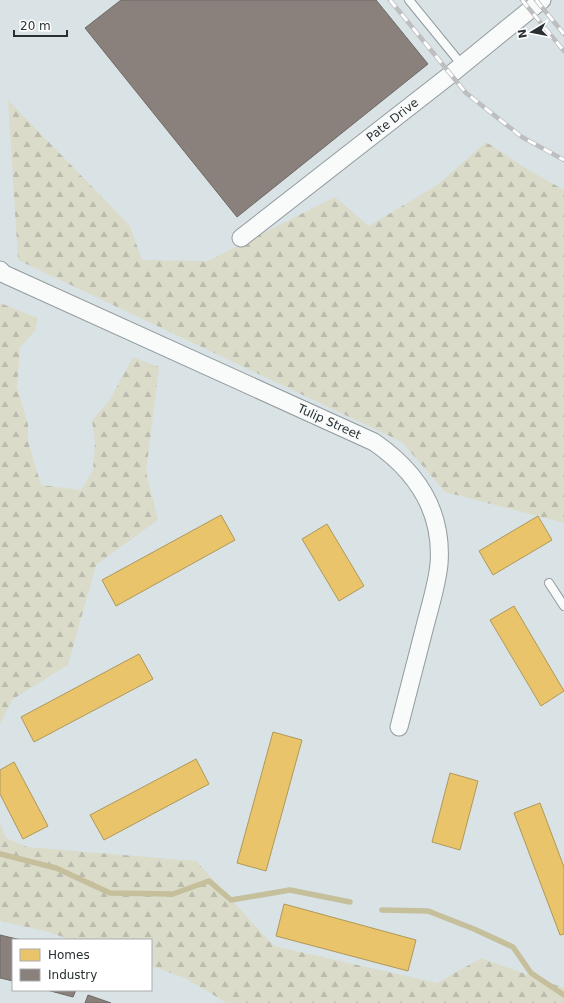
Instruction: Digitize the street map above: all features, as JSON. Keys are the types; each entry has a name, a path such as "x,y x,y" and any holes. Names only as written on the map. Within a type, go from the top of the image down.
{"street":[{"name":"Pate Drive","path":"241,238 462,65 542,0"},
{"name":"Tulip Street","path":"0,270 4,274 362,436 391,454 411,474 425,495 434,518 439,549 439,564 399,727"}],"lane":[{"path":"409,0 462,65"},
{"path":"549,583 564,606"}],"green space":[{"path":"8,100 130,226 142,260 208,261 335,197 369,226 437,185 486,142 527,169 564,190 564,523 445,492 402,442 18,260"},
{"path":"0,303 38,318 35,331 20,347 17,388 28,424 28,441 41,485 81,490 93,470 95,442 92,420 109,401 133,357 159,367 146,472 158,520 96,565 68,665 13,699 0,724"},
{"path":"0,823 6,838 27,847 196,861 274,946 437,983 481,958 564,988 564,1003 227,1003 185,978 152,966 152,939 69,939 45,931 0,921"}],"building: Homes":[{"path":"221,515 235,540 116,606 102,580"},
{"path":"538,516 552,540 493,575 479,551"},
{"path":"327,524 364,586 339,601 302,539"},
{"path":"514,606 564,691 541,706 490,620"},
{"path":"139,654 153,679 34,742 21,717"},
{"path":"273,732 302,740 266,871 237,863"},
{"path":"196,759 209,784 104,840 90,815"},
{"path":"14,762 48,826 23,839 0,794 0,770"},
{"path":"450,773 478,781 460,850 432,842"},
{"path":"540,803 564,867 564,934 560,935 514,813"},
{"path":"284,904 416,940 408,971 276,936"}],"building: Industry":[{"path":"121,0 376,0 428,64 237,217 85,28"},
{"path":"0,935 17,939 12,939 12,981 0,978"},
{"path":"51,991 76,991 73,997"},
{"path":"88,995 111,1003 85,1003"}],"waterway":[{"path":"0,854 56,868 110,893 173,894 209,881 231,900 290,890 350,902"},
{"path":"382,910 428,911 474,929 513,947 531,973 564,995"}],"railway":[{"path":"390,0 466,93 522,137 564,160"},
{"path":"522,0 564,51"},
{"path":"536,0 564,34"}]}
